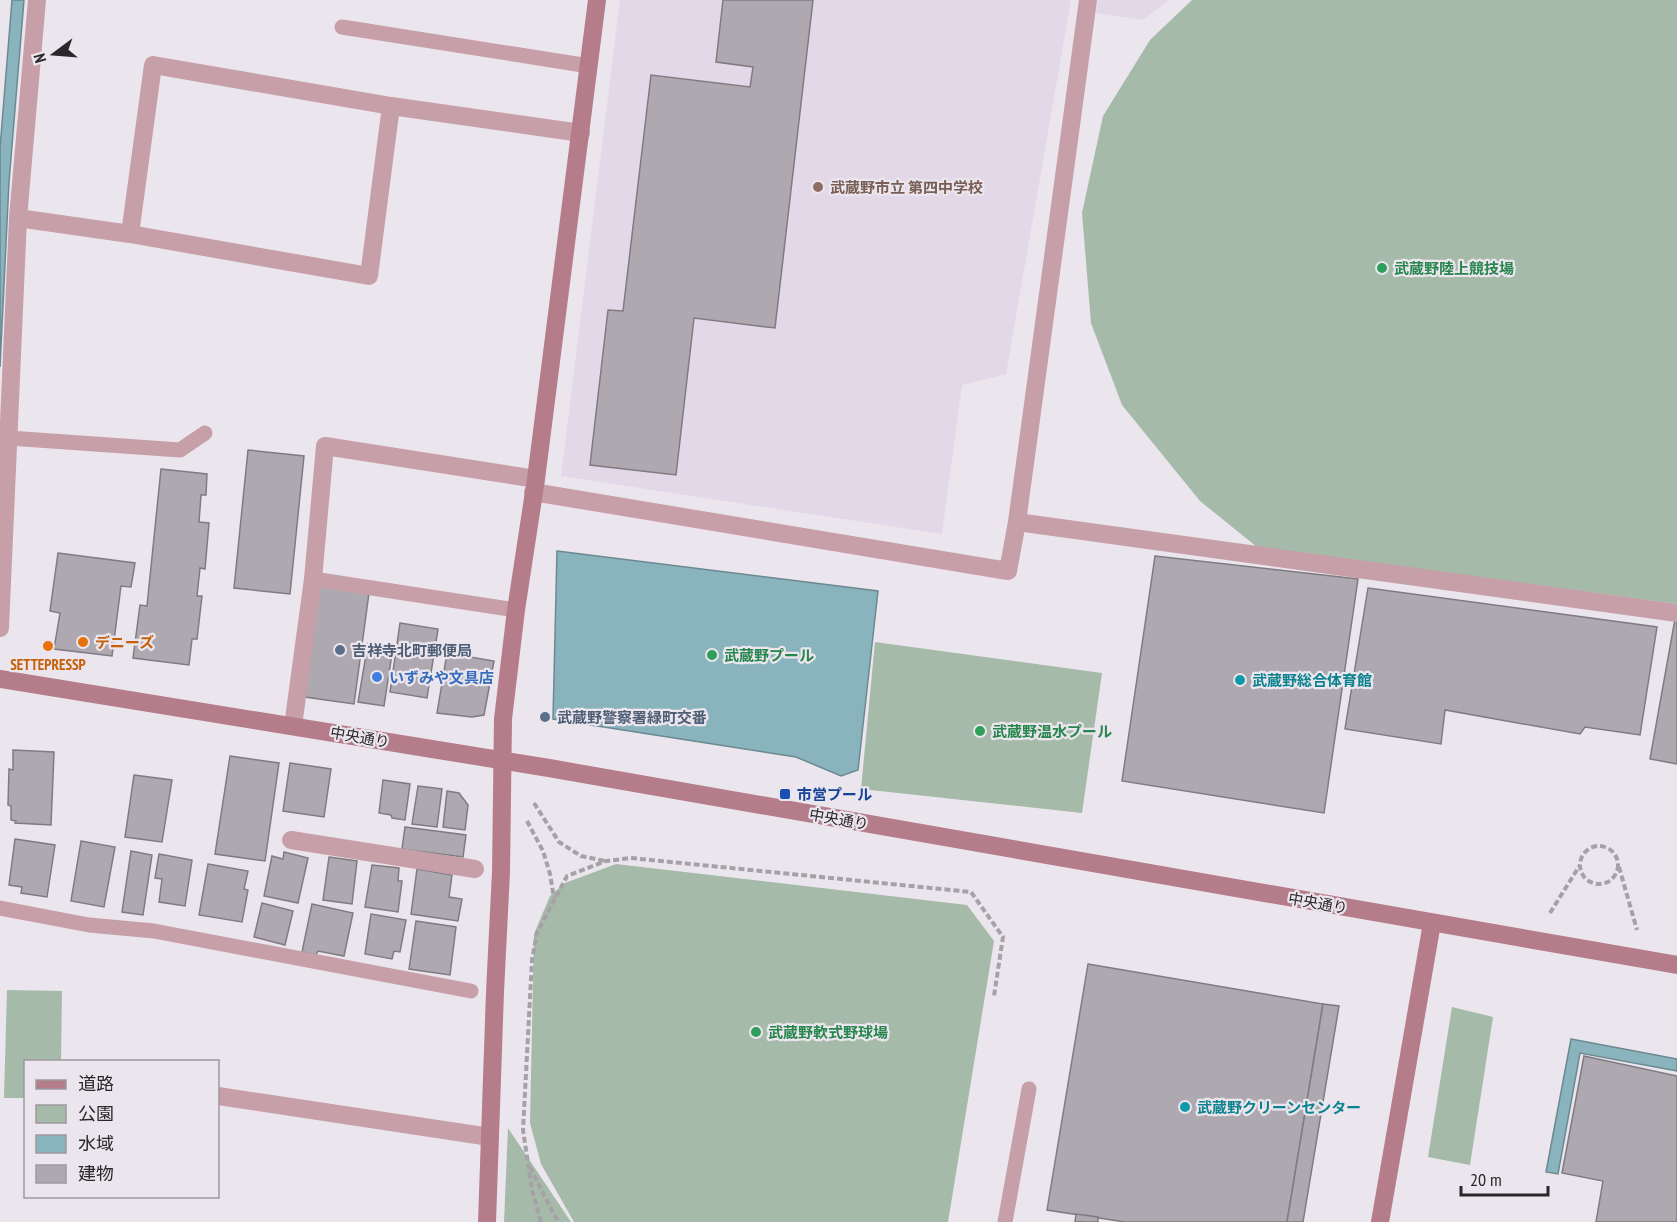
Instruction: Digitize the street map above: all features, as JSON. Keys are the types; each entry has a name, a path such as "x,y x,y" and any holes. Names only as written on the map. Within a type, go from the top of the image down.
{"street":[{"path":"0,628 18,218 37,0"},
{"path":"487,1222 501,872 503,719 597,0"},
{"path":"293,726 313,579 325,446 1008,571 1017,522 1088,0"},
{"path":"130,234 153,65 391,106 581,133"},
{"path":"18,218 130,234 369,276 391,106"},
{"path":"1017,522 1677,613"},
{"name":"中央通り","path":"0,679 502,761 1677,965"},
{"path":"291,840 475,869"},
{"path":"1380,1222 1432,923"},
{"path":"219,1096 490,1137"}],"lane":[{"path":"342,27 589,66"},
{"path":"9,438 180,450 205,433"},
{"path":"313,579 516,610"},
{"path":"0,908 89,925 154,931 471,991"},
{"path":"1005,1222 1029,1089"}],"path":[{"path":"534,803 559,842 581,856 606,861"},
{"path":"526,816 527,823 543,851 554,899"},
{"path":"1550,913 1580,864 1584,853 1594,846 1600,846 1611,850 1618,860 1638,930"},
{"path":"541,1222 532,1190 523,1130 532,960 537,933 567,876 606,861 630,858 971,892 1003,937 994,996"},
{"path":"1580,864 1584,876 1589,881 1601,884 1613,878 1618,866"},
{"path":"528,1163 559,1222"}],"shaded area":[{"name":"武蔵野市立 第四中学校","path":"620,0 1071,0 1006,374 962,385 942,534 561,476"},
{"path":"1098,0 1169,0 1143,20 1096,13"}],"green space":[{"name":"武蔵野陸上競技場","path":"1192,0 1677,0 1677,604 1257,547 1200,501 1122,405 1091,323 1082,213 1103,116 1150,40"},
{"name":"武蔵野温水プール","path":"875,642 1102,673 1082,813 861,789"},
{"name":"武蔵野軟式野球場","path":"616,864 967,905 994,941 948,1222 574,1222 541,1164 530,1123 534,934 550,896 565,883"},
{"path":"7,990 62,991 61,1060 24,1060 24,1098 4,1098"},
{"path":"1452,1007 1493,1017 1470,1165 1428,1157"},
{"path":"508,1128 571,1222 504,1222"}],"water":[{"path":"12,0 24,0 9,182 0,367 0,148"},
{"name":"武蔵野プール","path":"557,551 878,591 858,770 841,776 796,757 553,719"},
{"path":"1571,1039 1677,1059 1677,1071 1580,1053 1558,1174 1546,1172"}],"building":[{"path":"723,0 813,0 775,328 694,318 676,475 590,465 608,310 623,311 651,75 750,87 753,67 716,62"},
{"path":"248,450 304,456 290,594 234,588"},
{"path":"161,469 207,474 206,495 201,495 199,522 209,523 205,569 200,568 197,596 202,596 197,639 192,639 189,665 133,658 140,605 147,606"},
{"path":"58,553 135,563 131,587 121,586 112,656 54,649 60,613 50,611"},
{"name":"武蔵野総合体育館","path":"1155,556 1358,579 1324,813 1122,781"},
{"path":"320,586 369,593 354,704 305,697"},
{"path":"1368,588 1657,627 1640,735 1585,727 1580,734 1445,710 1441,744 1345,729"},
{"path":"1675,619 1677,619 1677,764 1650,759"},
{"path":"400,623 438,629 427,698 390,692"},
{"path":"368,643 393,647 384,706 358,702"},
{"path":"447,653 494,661 484,715 472,717 437,713"},
{"path":"13,750 54,752 51,825 15,823 16,821 11,820 11,806 8,805 9,769 13,770"},
{"path":"230,756 279,763 265,861 215,854"},
{"path":"290,763 331,769 324,817 283,811"},
{"path":"134,775 172,780 162,842 125,837"},
{"path":"383,780 410,784 405,820 379,813"},
{"path":"418,786 442,789 437,827 412,824"},
{"path":"447,791 459,793 468,805 465,830 443,827"},
{"path":"405,827 466,835 463,857 402,849"},
{"path":"15,839 55,845 47,897 21,893 22,887 9,885"},
{"path":"81,841 115,847 104,907 71,901"},
{"path":"131,851 152,855 143,915 122,912"},
{"path":"284,852 308,858 298,903 264,896 272,856 283,859"},
{"path":"159,854 192,860 185,906 159,902 162,879 155,878"},
{"path":"329,857 357,861 352,904 323,900"},
{"path":"208,864 248,871 244,889 248,890 242,922 199,915"},
{"path":"372,865 399,868 398,881 402,881 398,912 365,907"},
{"path":"417,869 452,875 449,897 462,899 458,921 411,914"},
{"path":"262,903 293,911 285,945 254,937"},
{"path":"312,904 353,913 344,956 318,951 316,955 302,952"},
{"path":"371,914 406,920 400,952 394,951 392,959 365,954"},
{"path":"416,921 456,927 450,975 409,969"},
{"name":"武蔵野クリーンセンター","path":"1088,964 1323,1004 1287,1222 1125,1222 1047,1210"},
{"path":"1323,1004 1339,1006 1303,1222 1287,1222"},
{"path":"1584,1056 1677,1076 1677,1222 1596,1222 1603,1181 1562,1173"},
{"path":"1076,1214 1098,1217 1098,1222 1075,1222"}],"place":[{"name":"武蔵野市立 第四中学校","path":"818,187"},
{"name":"武蔵野陸上競技場","path":"1382,268"},
{"name":"デニーズ","path":"83,642"},
{"name":"SETTEPRESSP","path":"48,646"},
{"name":"吉祥寺北町郵便局","path":"340,650"},
{"name":"武蔵野プール","path":"712,655"},
{"name":"いずみや文具店","path":"377,677"},
{"name":"武蔵野総合体育館","path":"1240,680"},
{"name":"武蔵野警察署緑町交番","path":"545,717"},
{"name":"武蔵野温水プール","path":"980,731"},
{"name":"市営プール","path":"785,794"},
{"name":"武蔵野軟式野球場","path":"756,1032"},
{"name":"武蔵野クリーンセンター","path":"1185,1107"}]}
